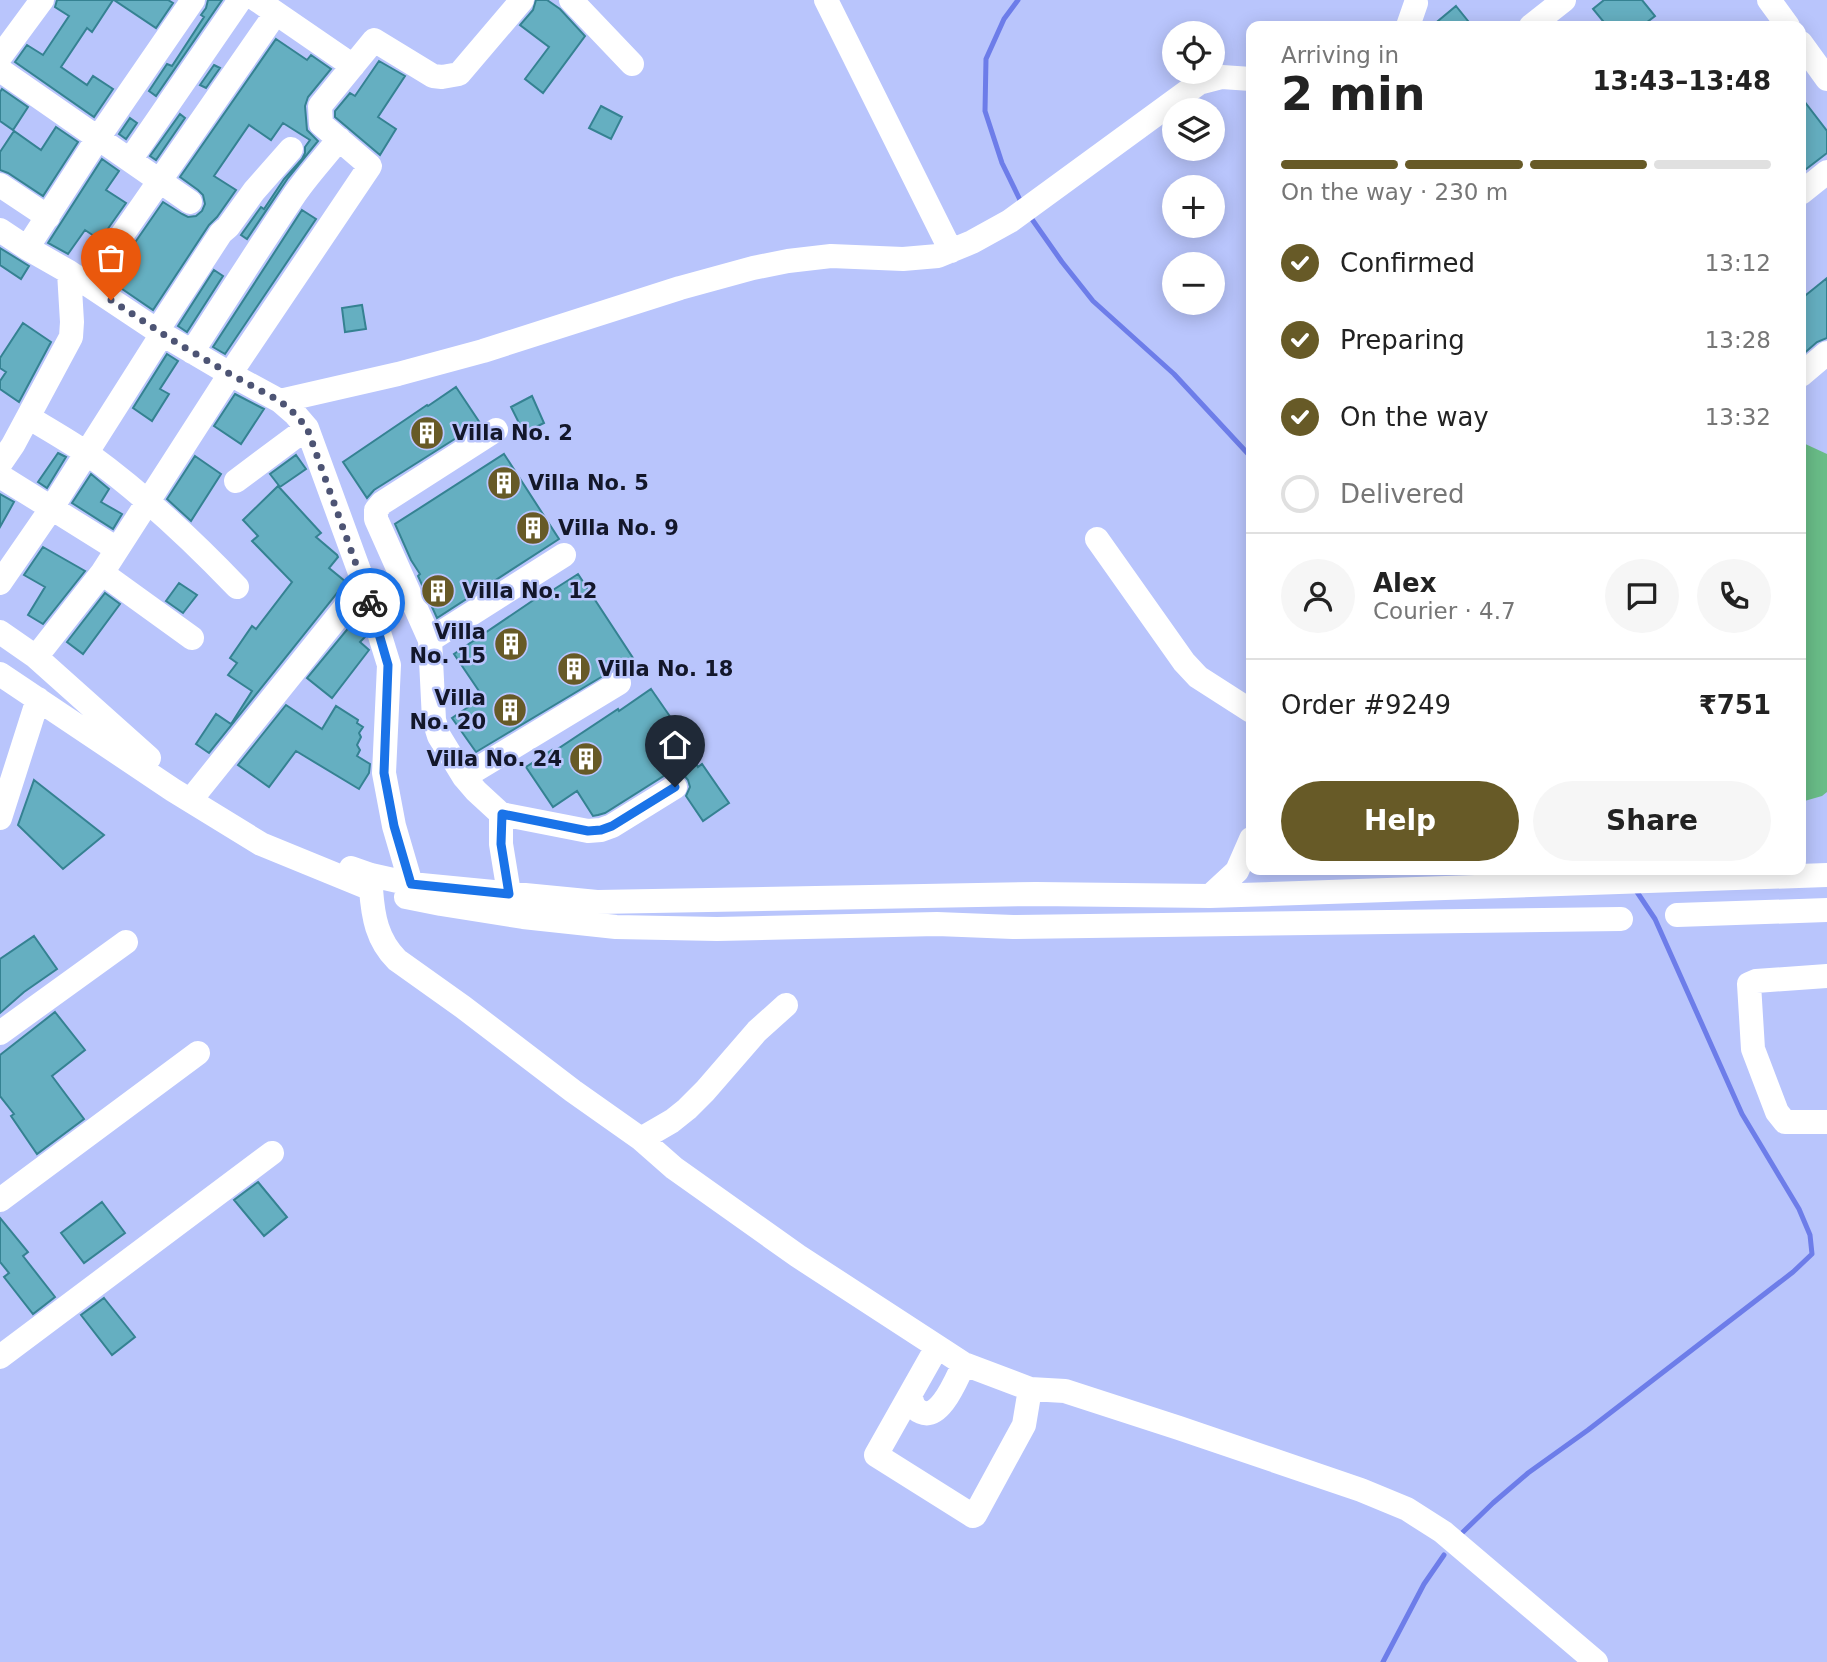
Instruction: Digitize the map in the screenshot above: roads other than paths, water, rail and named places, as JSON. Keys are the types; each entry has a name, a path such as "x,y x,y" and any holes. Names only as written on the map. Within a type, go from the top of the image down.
{"street":[{"path":"0,57 42,0"},
{"path":"27,248 98,138 193,0"},
{"path":"130,160 240,0"},
{"path":"36,657 102,573 230,374 370,166 321,124 320,106 374,40 433,76 460,74 522,0"},
{"path":"571,0 632,64"},
{"path":"825,0 951,251"},
{"path":"1537,21 1564,0"},
{"path":"0,464 71,337 78,278 160,181 266,7 353,66"},
{"path":"1806,50 1827,79"},
{"path":"0,70 190,202"},
{"path":"280,401 483,351 680,288 753,268 831,256 903,259 938,256 972,242 1010,221 1199,83 1222,77 1246,79"},
{"path":"192,352 296,193 339,139"},
{"path":"0,583 87,453 221,233 291,149"},
{"path":"1806,189 1827,172"},
{"path":"0,185 48,217"},
{"path":"0,230 159,332 280,401 307,428 365,584 388,665 384,773 394,826 411,884"},
{"path":"1806,371 1827,354"},
{"path":"28,417 87,453 148,502 202,550 237,587"},
{"path":"236,481 307,428"},
{"path":"496,430 382,503 376,510 376,519 430,640 434,720 439,736 475,791 502,814 588,831 601,830 675,787"},
{"path":"0,476 117,549"},
{"path":"1097,539 1184,662 1198,677 1246,708"},
{"path":"430,640 564,555"},
{"path":"102,573 192,638"},
{"path":"193,797 365,584"},
{"path":"0,632 36,657 193,797 331,861 371,875 411,884 597,902 1036,894 1210,896 1827,875"},
{"path":"0,674 173,790 261,844 371,889 523,917 616,927 717,929 1621,919"},
{"path":"464,777 619,683"},
{"path":"0,818 38,699"},
{"path":"502,814 501,844 509,894"},
{"path":"1210,896 1237,871 1246,850"},
{"path":"1503,886 1505,921"},
{"path":"371,889 373,918 381,940 397,960 641,1139 674,1168 798,1256 937,1347 964,1364 1030,1389 1065,1391 1361,1490 1407,1509 1443,1532 1596,1662"},
{"path":"1677,915 1827,910"},
{"path":"0,1033 126,942"},
{"path":"1827,976 1756,981 1749,984 1753,1049 1777,1112 1785,1122 1827,1122"},
{"path":"641,1139 687,1109 757,1031 786,1005"},
{"path":"0,1200 198,1053"},
{"path":"0,1357 272,1153"},
{"path":"937,1347 876,1455 974,1516 1024,1425 1030,1389"},
{"path":"911,1393 912,1402 920,1412 934,1411 942,1405 964,1364"}],"waterway":[{"path":"1018,0 1004,19 986,59 985,111 1002,163 1022,204"},
{"path":"1029,215 1093,301 1174,374 1246,452"},
{"path":"1463,1532 1528,1473 1793,1272 1812,1254 1810,1235 1799,1209 1742,1114 1655,919 1635,889"},
{"path":"1383,1662 1424,1584 1444,1555"}],"place":[{"name":"Villa No. 2","path":"427,433"},
{"name":"Villa No. 5","path":"504,483"},
{"name":"Villa No. 9","path":"533,528"},
{"name":"Villa No. 12","path":"438,591"},
{"name":"Villa No. 15","path":"511,644"},
{"name":"Villa No. 18","path":"574,669"},
{"name":"Villa No. 20","path":"510,710"},
{"name":"Villa No. 24","path":"586,759"}]}
